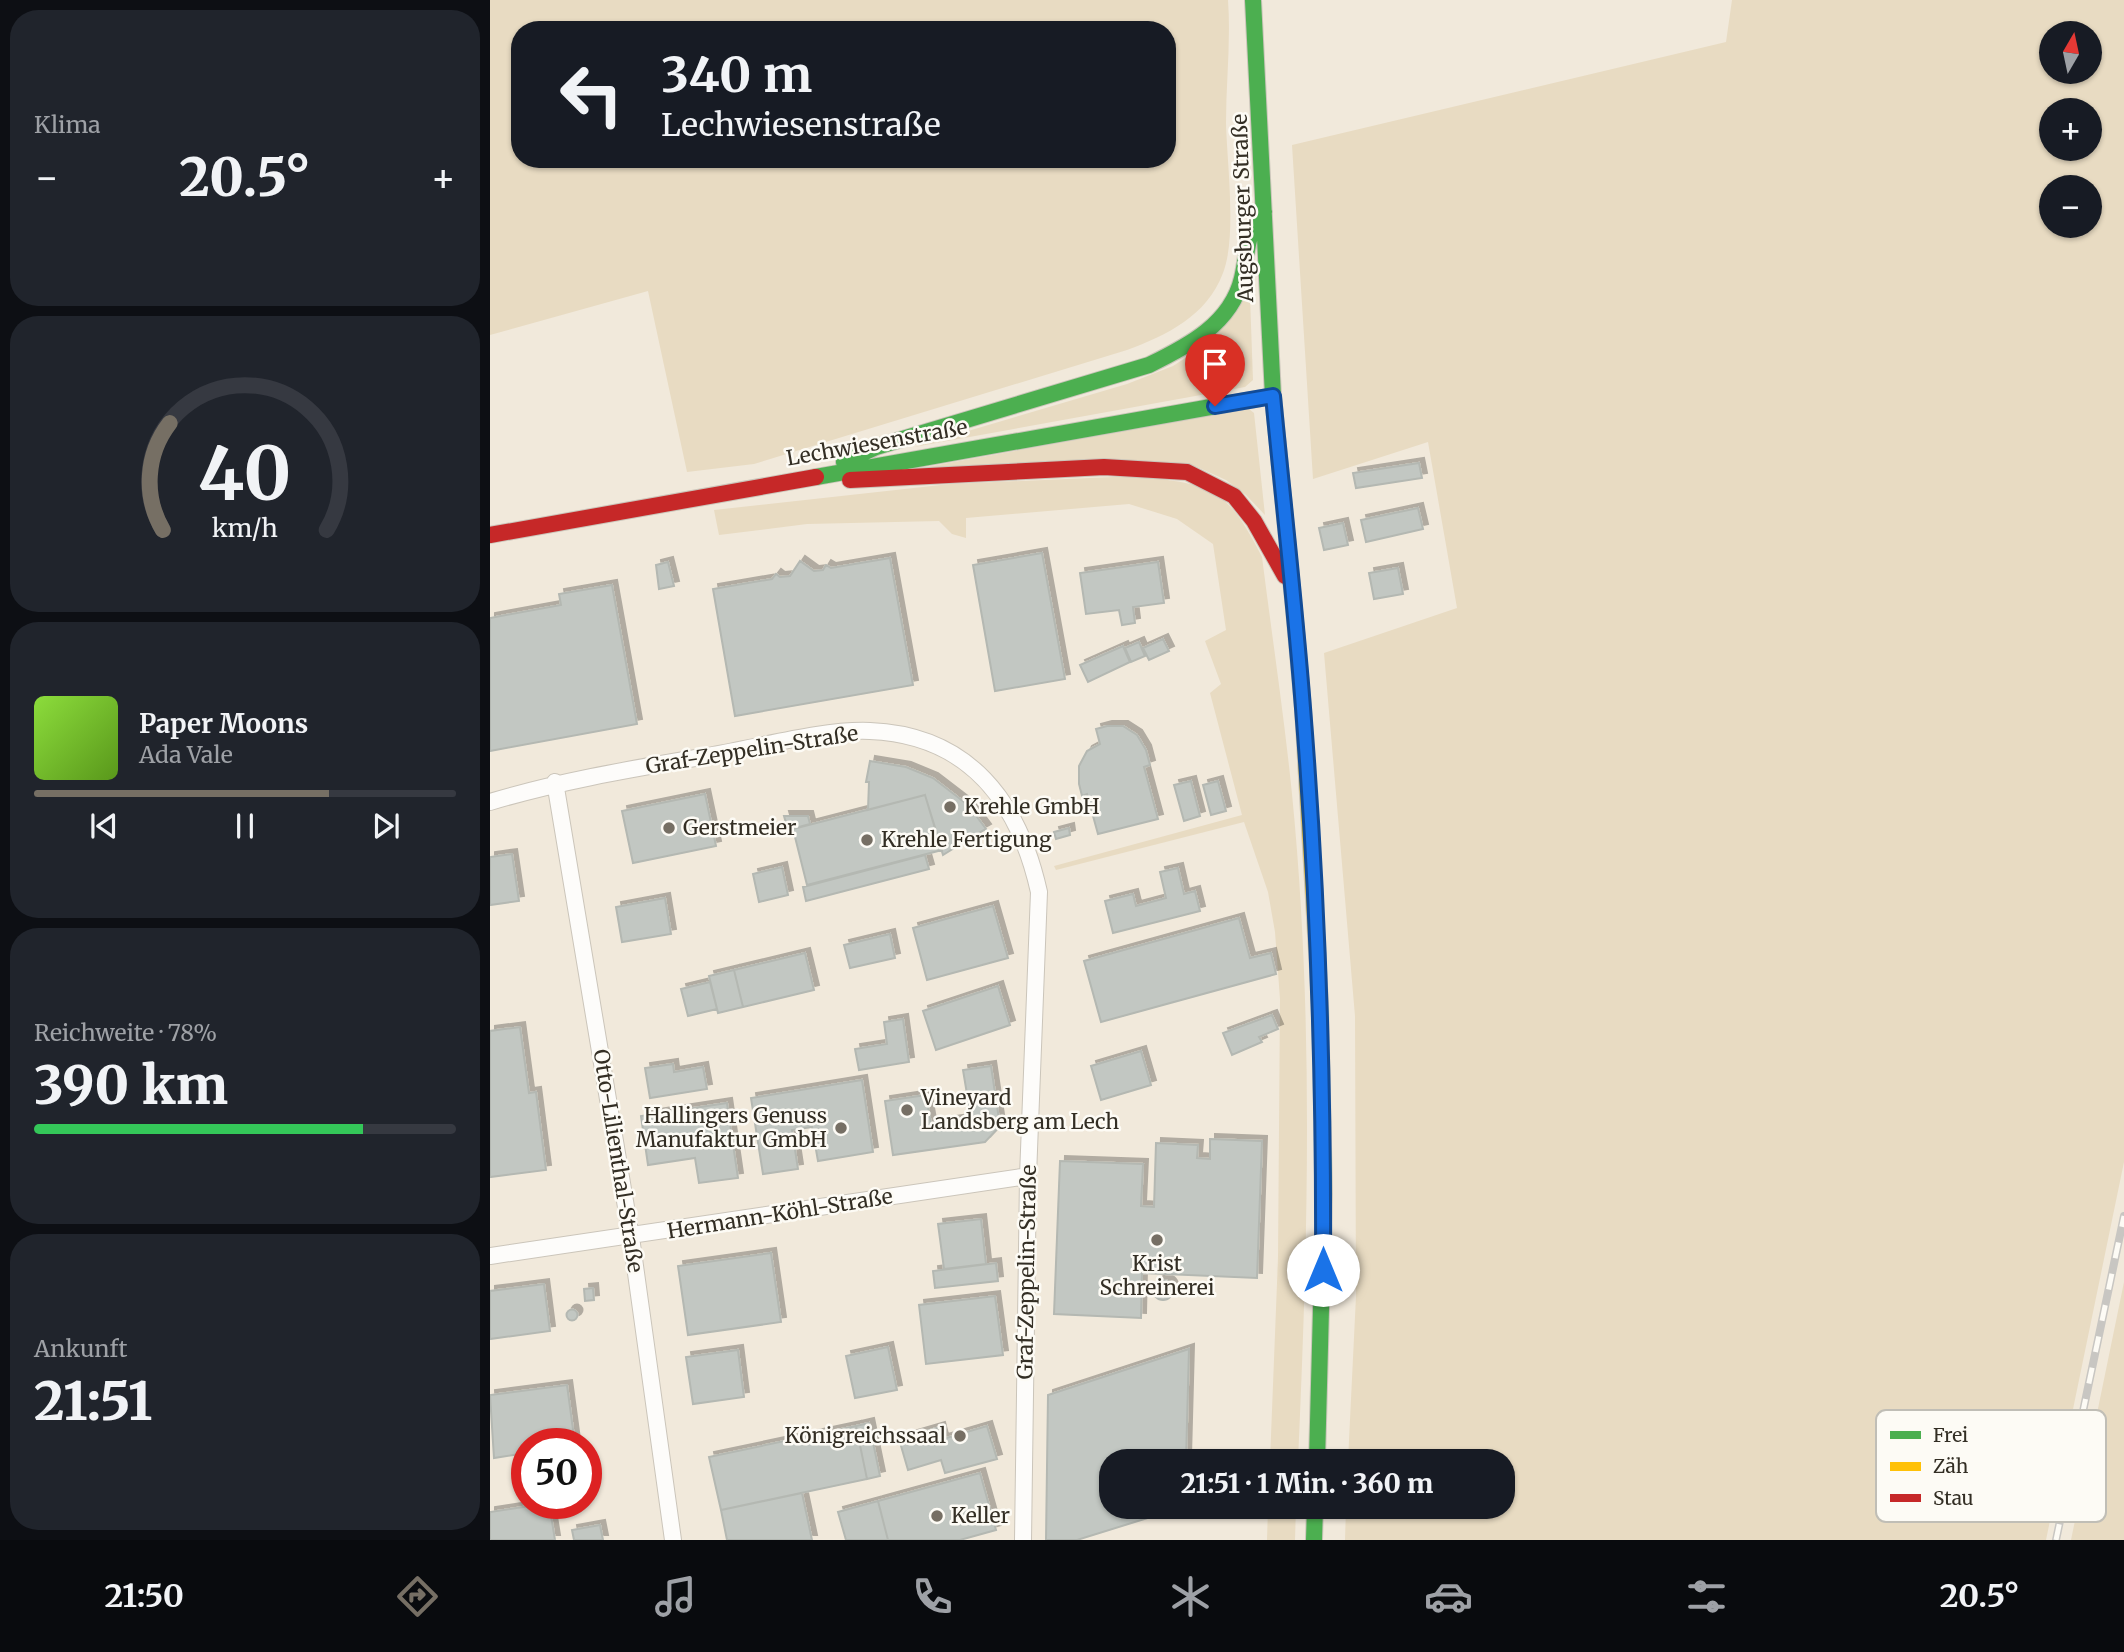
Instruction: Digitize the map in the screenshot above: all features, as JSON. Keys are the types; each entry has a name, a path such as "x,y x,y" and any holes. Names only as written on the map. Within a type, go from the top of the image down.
{"main road":[{"name":"Augsburger Straße","path":"1253,0 1273,396 1303,708 1321,1017 1324,1194 1317,1449"},
{"path":"817,475 876,447 1149,366 1185,347 1217,323 1231,303 1242,280 1245,235 1264,212"},
{"name":"Lechwiesenstraße","path":"490,535 1273,396"},
{"path":"772,483 1104,467 1157,468 1187,472 1234,496 1260,530 1290,587"},
{"path":"1314,1540 1315,1519"}],"street":[{"name":"Graf-Zeppelin-Straße","path":"490,802 555,782 869,730 940,745 975,768 997,791 1012,814 1033,862 1039,892 1028,1176 1023,1540"},
{"name":"Otto-Lilienthal-Straße","path":"555,782 631,1237 673,1540"},
{"name":"Hermann-Köhl-Straße","path":"490,1256 1028,1176"}],"shaded area":[{"path":"490,0 1228,0 1226,123 1230,240 1227,258 1223,273 1207,301 1184,322 1157,338 1127,350 754,464 687,472 648,291 490,335"},
{"path":"1732,0 2124,0 2124,1162 2073,1410 1876,1410 1876,1522 2050,1522 2046,1540 1345,1540 1346,1519 1515,1519 1515,1449 1349,1449 1356,1296 1355,1016 1324,653 1457,608 1428,442 1313,479 1292,145 1726,42"},
{"path":"1245,297 1250,297 1253,380 1245,387 914,447 1127,384 1173,366 1207,344"},
{"path":"1249,409 1254,413 1265,515 1246,495 1226,480 1195,466 926,467"},
{"path":"1136,476 1183,482 1214,493 1226,503 1238,516 1262,557 1292,794 1304,961 1307,1128 1298,1449 1270,1449 1278,1258 1280,999 1275,932 1268,892 1244,822 1056,870 1054,866 1242,815 1210,693 1221,684 1205,641 1226,630 1213,544 1177,519 1129,504 966,518 966,538 952,534 939,521 807,524 719,535 714,510 950,484"},
{"path":"2124,1282 2124,1540 2071,1540 2075,1522 2106,1522 2106,1410 2098,1410"},
{"path":"1268,1519 1296,1519 1295,1540 1267,1540"}],"building":[{"path":"1419,463 1422,478 1356,488 1353,473"},
{"path":"1418,508 1423,529 1366,542 1361,520"},
{"path":"1343,523 1348,545 1324,550 1319,528"},
{"path":"1042,553 1065,679 995,691 973,565"},
{"path":"890,558 913,685 735,716 713,589 772,579 776,574 780,577 790,576 800,561 814,571 823,570 826,565 831,568"},
{"path":"668,562 674,586 659,589 656,565"},
{"path":"1158,562 1164,603 1133,607 1135,623 1122,625 1119,610 1086,614 1080,573"},
{"path":"1398,568 1403,594 1374,599 1369,573"},
{"path":"612,585 637,724 490,751 490,618 561,605 559,594"},
{"path":"1163,639 1169,651 1149,660 1143,648"},
{"path":"1139,642 1145,656 1131,662 1125,648"},
{"path":"1123,646 1130,662 1088,682 1080,665"},
{"path":"1123,726 1137,735 1146,750 1150,765 1144,767 1158,819 1098,834 1087,794 1082,796 1079,766 1087,751 1100,744 1096,729"},
{"name":"Krehle GmbH","path":"870,761 906,767 933,778 968,805 986,829 975,835 976,838 969,843 967,840 943,855 925,795 868,810 869,782 866,782"},
{"path":"1191,781 1200,816 1184,821 1174,785"},
{"path":"1218,781 1226,811 1211,815 1203,785"},
{"name":"Gerstmeier","path":"705,794 716,846 633,863 622,811"},
{"name":"Krehle Fertigung","path":"925,795 942,850 807,885 793,829"},
{"path":"784,816 808,816 810,824 788,830"},
{"path":"1069,828 1070,835 1056,839 1054,832"},
{"path":"512,854 519,901 490,905 490,857"},
{"path":"925,855 929,869 806,901 803,887"},
{"path":"782,867 788,895 759,902 753,874"},
{"path":"1178,868 1184,894 1195,891 1200,911 1113,933 1105,901 1133,894 1136,906 1166,898 1160,872"},
{"path":"665,898 671,934 622,942 616,907"},
{"path":"993,906 1008,958 927,980 913,928"},
{"path":"1239,918 1250,958 1271,953 1276,974 1101,1022 1084,961"},
{"path":"890,934 895,958 850,968 844,945"},
{"path":"805,953 814,990 743,1007 734,970"},
{"path":"734,970 743,1007 718,1013 709,976"},
{"path":"710,982 717,1009 688,1016 681,989"},
{"path":"998,986 1010,1025 936,1050 923,1011"},
{"path":"1272,1015 1278,1029 1259,1037 1262,1042 1232,1055 1223,1033"},
{"path":"903,1019 909,1062 859,1070 855,1049 887,1044 884,1022"},
{"path":"520,1027 529,1093 536,1092 546,1170 490,1177 490,1031"},
{"path":"1141,1051 1151,1085 1101,1100 1091,1066"},
{"path":"673,1064 674,1072 703,1067 707,1089 650,1098 645,1068"},
{"name":"Vineyard Landsberg am Lech","path":"991,1066 1000,1126 985,1142 893,1155 885,1101 926,1095 931,1124 971,1118 963,1070"},
{"name":"Hallingers Genuss Manufaktur GmbH","path":"862,1080 873,1152 818,1161 812,1127 792,1130 798,1169 763,1174 751,1098"},
{"path":"727,1103 738,1178 699,1183 695,1158 648,1165 641,1116"},
{"name":"Krist Schreinerei","path":"1210,1139 1262,1141 1257,1278 1142,1273 1141,1318 1054,1314 1060,1161 1143,1164 1141,1206 1154,1207 1156,1143 1198,1145 1197,1158 1210,1159"},
{"path":"981,1219 986,1264 944,1269 938,1224"},
{"path":"771,1253 781,1322 688,1335 678,1266"},
{"path":"996,1263 998,1281 935,1288 933,1271"},
{"path":"1163,1280 1170,1283 1173,1290 1170,1297 1163,1300 1156,1297 1153,1290 1156,1283"},
{"path":"544,1284 550,1331 490,1339 490,1291"},
{"path":"593,1288 594,1300 585,1301 584,1289"},
{"path":"995,1296 1003,1355 926,1364 919,1305"},
{"path":"572,1310 576,1311 576,1319 572,1320 568,1319 567,1315 568,1311"},
{"path":"888,1347 897,1390 855,1398 846,1356"},
{"path":"1189,1349 1186,1449 1099,1449 1099,1519 1144,1519 1077,1540 1046,1540 1048,1395"},
{"path":"738,1350 744,1397 693,1404 686,1357"},
{"path":"567,1385 573,1428 511,1428 511,1455 494,1458 490,1395"},
{"path":"869,1423 880,1476 867,1479 856,1426"},
{"path":"856,1426 867,1479 721,1510 709,1457"},
{"path":"987,1426 997,1459 945,1473 941,1460 908,1470 899,1439 940,1427 943,1439"},
{"name":"Keller","path":"980,1473 996,1530 960,1540 888,1540 878,1501"},
{"path":"802,1493 812,1540 727,1540 721,1510"},
{"path":"878,1501 888,1540 846,1540 838,1512"},
{"path":"511,1509 511,1519 552,1519 555,1540 490,1540 490,1512"},
{"path":"600,1525 603,1540 574,1540 572,1530"}],"railway":[{"path":"2083,1410 2124,1216"},
{"path":"2056,1540 2060,1522"}],"traffic: fast":[{"path":"1253,0 1273,396 1294,609"},
{"path":"844,462 876,447 1149,365 1178,350 1206,332 1228,308 1242,278 1250,236 1264,212"},
{"path":"816,477 1273,396"},
{"path":"1317,1449 1324,1194 1320,1004"},
{"path":"1314,1540 1315,1519"}],"traffic: slow":[{"path":"1294,609 1303,708 1320,1004"}],"traffic: jam":[{"path":"850,480 1104,467 1187,472 1234,496 1254,521 1285,576"},
{"path":"490,535 816,477"}],"place":[{"name":"Krehle GmbH","path":"950,807"},
{"name":"Gerstmeier","path":"669,828"},
{"name":"Krehle Fertigung","path":"867,840"},
{"name":"Vineyard Landsberg am Lech","path":"907,1110"},
{"name":"Hallingers Genuss Manufaktur GmbH","path":"841,1128"},
{"name":"Krist Schreinerei","path":"1157,1240"},
{"name":"Königreichssaal","path":"960,1436"},
{"name":"Keller","path":"937,1516"}],"route":[{"path":"1215,406 1273,396 1303,708 1311,839 1321,1017 1323,1270"}]}
